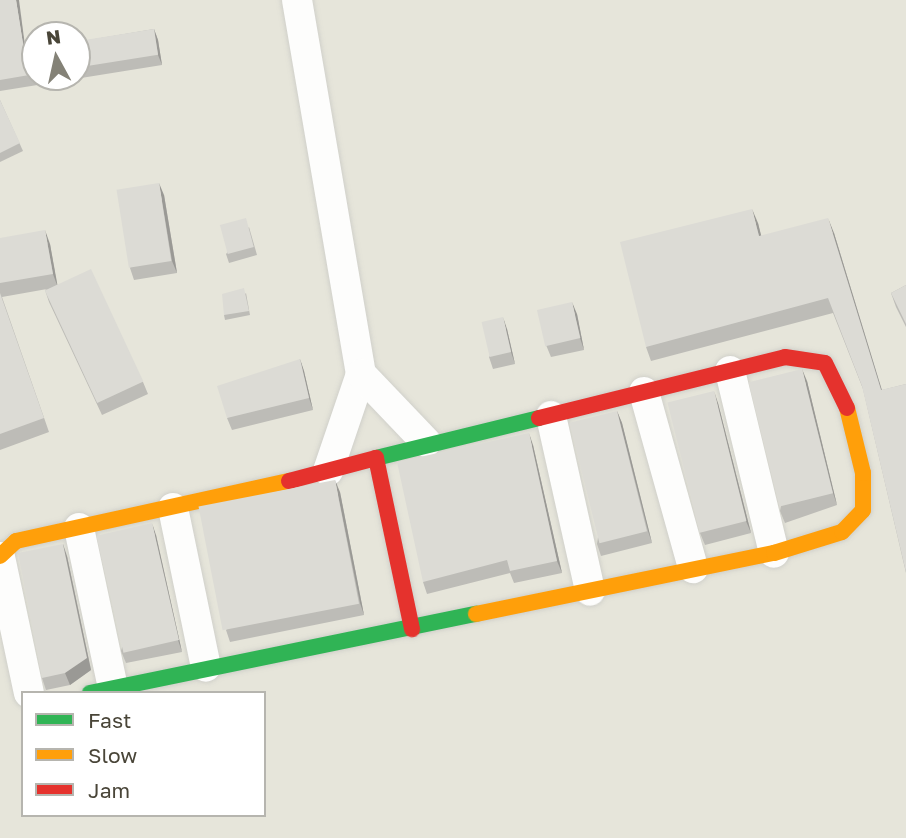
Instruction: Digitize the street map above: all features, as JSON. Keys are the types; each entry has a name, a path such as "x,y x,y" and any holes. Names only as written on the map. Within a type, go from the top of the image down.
{"street":[{"path":"296,0 337,257 360,374 328,471"},
{"path":"29,691 0,556 16,541 173,508 328,471 426,442 551,416 785,357 825,363 846,406 863,473 863,510 856,523 774,553 412,629 206,667 102,690 79,528"},
{"path":"730,371 774,553"},
{"path":"360,374 426,442"},
{"path":"644,392 693,568"},
{"path":"551,416 590,591"},
{"path":"376,458 412,629"},
{"path":"173,508 206,667"}],"shaded area":[{"path":"0,0 906,0 906,838 0,838"}],"building":[{"path":"0,0 16,0 21,31 21,76 0,80"},
{"path":"154,29 158,55 91,65 91,39"},
{"path":"0,100 20,143 0,153"},
{"path":"159,183 171,261 129,268 117,190"},
{"path":"752,209 759,236 828,218 881,390 906,384 906,572 862,386 828,298 646,347 620,242"},
{"path":"246,218 254,247 228,254 220,225"},
{"path":"45,230 53,274 0,283 0,238"},
{"path":"91,269 143,381 97,403 45,291"},
{"path":"906,285 906,324 891,293"},
{"path":"244,288 249,311 224,315 222,294"},
{"path":"0,293 44,418 0,434"},
{"path":"572,302 580,338 545,346 537,310"},
{"path":"503,317 511,352 490,357 482,322"},
{"path":"300,359 309,398 227,418 217,386"},
{"path":"802,369 833,493 780,507 749,382"},
{"path":"714,391 746,521 700,533 667,403"},
{"path":"617,411 647,531 599,543 569,423"},
{"path":"529,433 557,561 510,571 507,560 423,582 397,462"},
{"path":"335,480 359,604 223,630 199,507"},
{"path":"152,523 179,640 123,653 96,536"},
{"path":"63,544 87,658 65,673 42,678 18,553"}],"traffic: fast":[{"path":"376,458 539,418"},
{"path":"100,691 476,614"}],"traffic: slow":[{"path":"476,614 774,553 842,532 863,510 863,473 847,408"},
{"path":"0,556 16,541 289,481"}],"traffic: jam":[{"path":"539,418 785,357 825,363 847,408"},
{"path":"289,481 376,458 412,629"}]}
